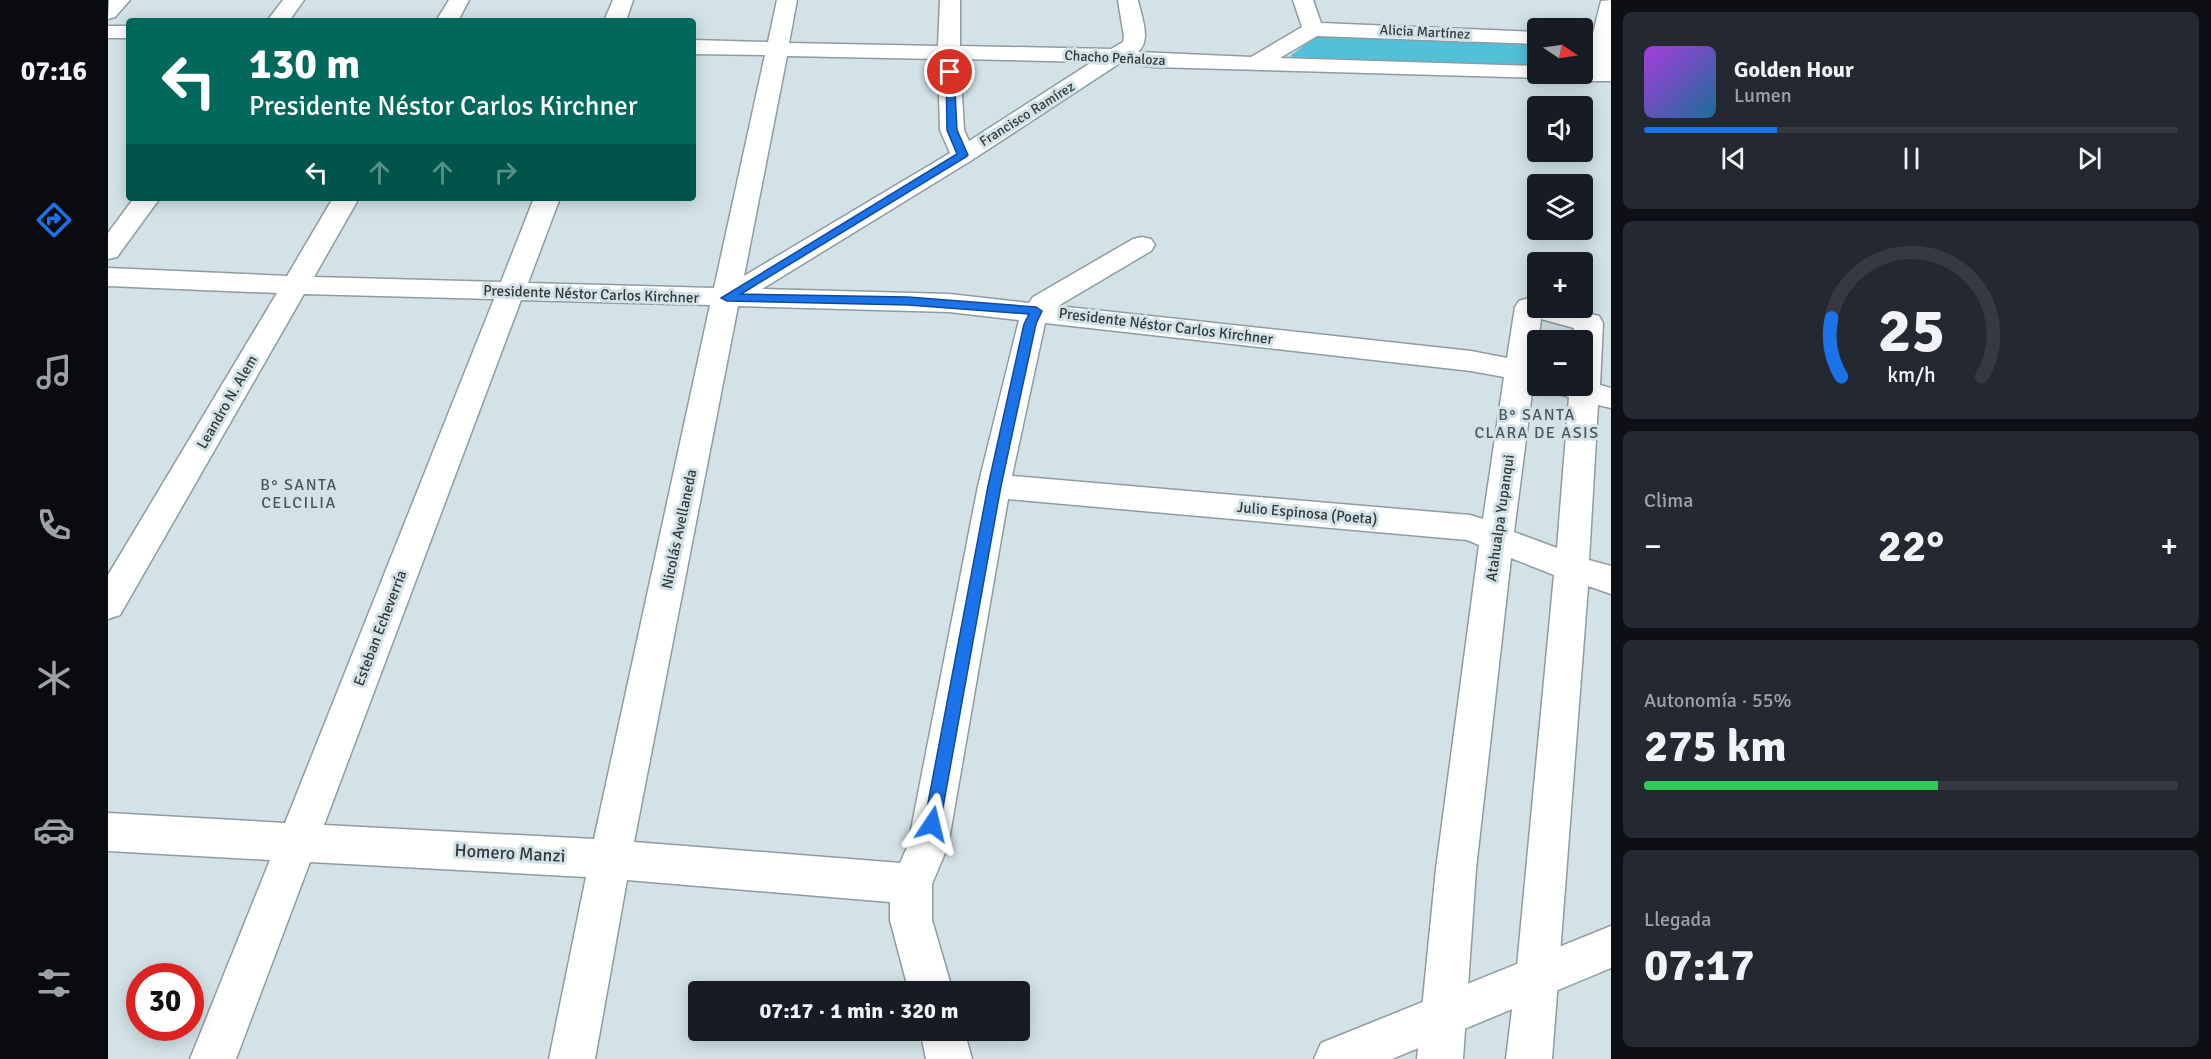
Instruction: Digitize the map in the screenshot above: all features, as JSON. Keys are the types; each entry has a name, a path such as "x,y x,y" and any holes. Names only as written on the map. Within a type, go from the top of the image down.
{"street":[{"path":"108,13 120,0"},
{"path":"280,18 294,0"},
{"path":"449,18 459,0"},
{"path":"616,18 623,0"},
{"name":"Nicolás Avellaneda","path":"572,1059 610,859 787,0"},
{"path":"950,0 949,53 952,130 963,155"},
{"name":"Francisco Ramírez","path":"727,298 963,155 1118,57 1133,45 1135,38 1128,0"},
{"path":"1256,63 1313,29 1303,0"},
{"path":"1591,0 1599,54 1607,74"},
{"path":"1596,35 1611,1"},
{"name":"Alicia Martínez","path":"1313,29 1527,38"},
{"path":"108,32 126,32"},
{"name":"Chacho Peñaloza","path":"696,47 1118,57 1527,73"},
{"path":"108,251 145,201"},
{"name":"Leandro N. Alem","path":"108,605 344,201"},
{"name":"Esteban Echeverría","path":"213,1059 546,201"},
{"path":"928,981 911,920 911,884 928,846 994,486 1030,324 1043,303 1142,244"},
{"name":"Presidente Néstor Carlos Kirchner","path":"108,277 727,298 908,301 1036,311 1471,361 1527,373"},
{"name":"Atahualpa Yupanqui","path":"1529,330 1529,308 1588,323 1588,330"},
{"name":"Atahualpa Yupanqui","path":"1440,1059 1446,1013 1456,871 1496,537 1527,383"},
{"name":"Atahualpa Yupanqui","path":"1529,1059 1538,976 1586,396"},
{"name":"Julio Espinosa (Poeta)","path":"994,486 1470,528 1572,568 1611,580"},
{"name":"Homero Manzi","path":"108,832 610,859 911,884"},
{"path":"1337,1059 1611,947"},
{"path":"945,1041 950,1059"}],"shaded area":[{"path":"1331,33 1527,43 1527,67 1298,59 1290,56 1315,37"}],"district":[{"name":"B° SANTA CLARA DE ASIS","path":"1537,424"},
{"name":"B° SANTA CELCILIA","path":"299,494"}],"route":[{"path":"932,824 994,486 1030,324 1036,311 908,301 727,298 963,155 952,130 950,72"}]}
